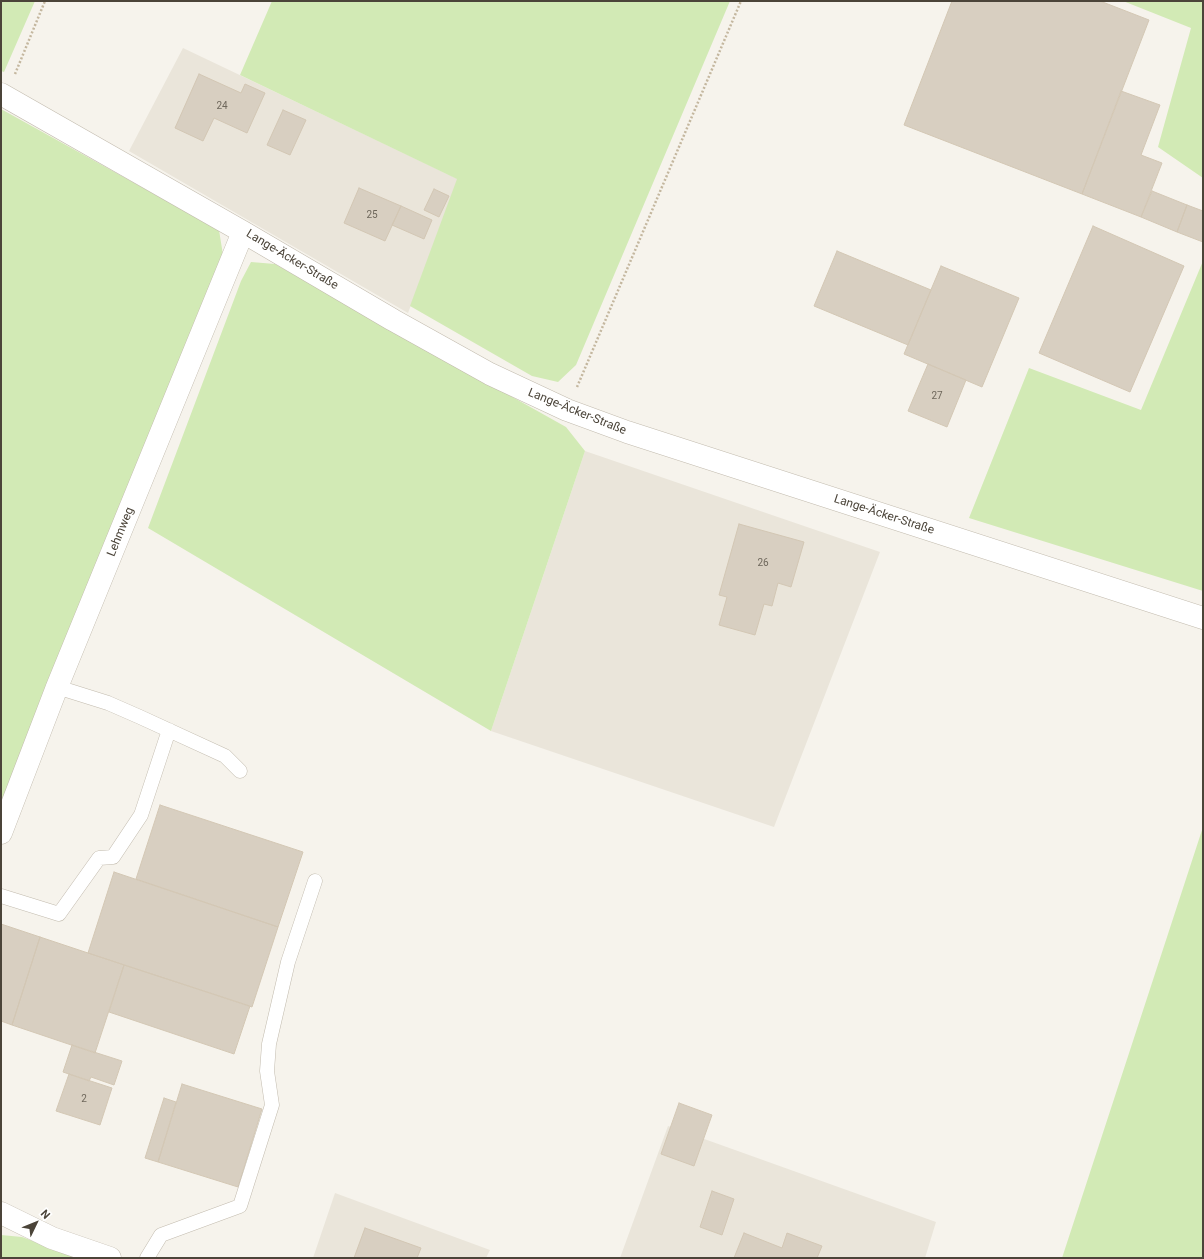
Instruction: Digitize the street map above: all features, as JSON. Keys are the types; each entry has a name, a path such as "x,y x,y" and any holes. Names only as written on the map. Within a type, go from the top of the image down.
{"street":[{"name":"Lange-Äcker-Straße","path":"3,95 244,232 393,320 490,374 567,410 634,434 1203,618"},
{"name":"Lehmweg","path":"1,833 57,687 244,232"},
{"path":"1,1213 52,1238 110,1258"}],"lane":[{"path":"57,687 108,702 225,756 240,772"},
{"path":"1,896 59,914 98,858 113,857 141,815 169,730"},
{"path":"147,1258 161,1235 240,1206 272,1105 267,1071 269,1044 288,962 315,881"}],"path":[{"path":"3,95 45,1"},
{"path":"567,410 741,1"}],"shaded area":[{"path":"183,48 458,179 408,313 129,151"},
{"path":"585,451 880,552 774,827 491,731"},
{"path":"668,1126 936,1222 925,1258 620,1258"},
{"path":"335,1193 490,1250 486,1258 313,1258"}],"green space":[{"path":"1,1 35,1 4,72 1,71"},
{"path":"272,1 730,1 576,365 558,382 532,376 410,306 457,179 240,75"},
{"path":"1123,1 1203,1 1203,178 1158,147 1191,28"},
{"path":"1,109 219,230 223,255 1,809"},
{"path":"1203,261 1203,591 969,518 1029,368 1141,410"},
{"path":"251,262 275,264 566,427 585,451 491,731 148,528 241,281"},
{"path":"1203,827 1203,1258 1062,1258"},
{"path":"1,1235 22,1237 79,1258 1,1258"}],"building":[{"path":"952,1 1100,1 1149,20 1082,194 904,125"},
{"path":"199,74 241,93 245,84 265,93 247,133 214,118 203,141 175,128"},
{"path":"1121,91 1160,105 1141,155 1162,163 1141,217 1082,194"},
{"path":"283,110 306,120 290,155 267,145"},
{"path":"359,188 401,206 385,241 344,223"},
{"path":"434,189 449,196 439,217 424,210"},
{"path":"1152,191 1187,205 1177,232 1141,217"},
{"path":"1187,205 1203,211 1203,242 1177,232"},
{"path":"401,206 432,220 424,239 392,225"},
{"path":"1093,226 1184,266 1130,392 1039,353"},
{"path":"837,251 931,290 908,345 814,306"},
{"path":"941,266 1019,298 982,387 904,354"},
{"path":"928,364 966,380 947,427 908,411"},
{"path":"739,524 804,542 791,587 778,583 772,606 764,604 755,635 719,625 727,597 719,595"},
{"path":"160,805 303,852 278,927 136,879"},
{"path":"114,872 278,927 252,1007 88,953"},
{"path":"1,924 40,937 12,1025 1,1021"},
{"path":"40,937 124,965 95,1053 12,1025"},
{"path":"124,965 250,1006 234,1054 109,1012"},
{"path":"72,1045 122,1061 114,1085 91,1077 89,1081 63,1072"},
{"path":"69,1074 112,1088 100,1125 56,1111"},
{"path":"182,1084 262,1109 238,1187 158,1162"},
{"path":"164,1098 176,1102 158,1162 145,1158"},
{"path":"679,1103 712,1115 694,1166 661,1154"},
{"path":"712,1191 734,1199 722,1235 700,1227"},
{"path":"365,1228 421,1248 417,1258 354,1258"},
{"path":"744,1233 782,1248 787,1233 822,1246 817,1258 734,1258"}]}
